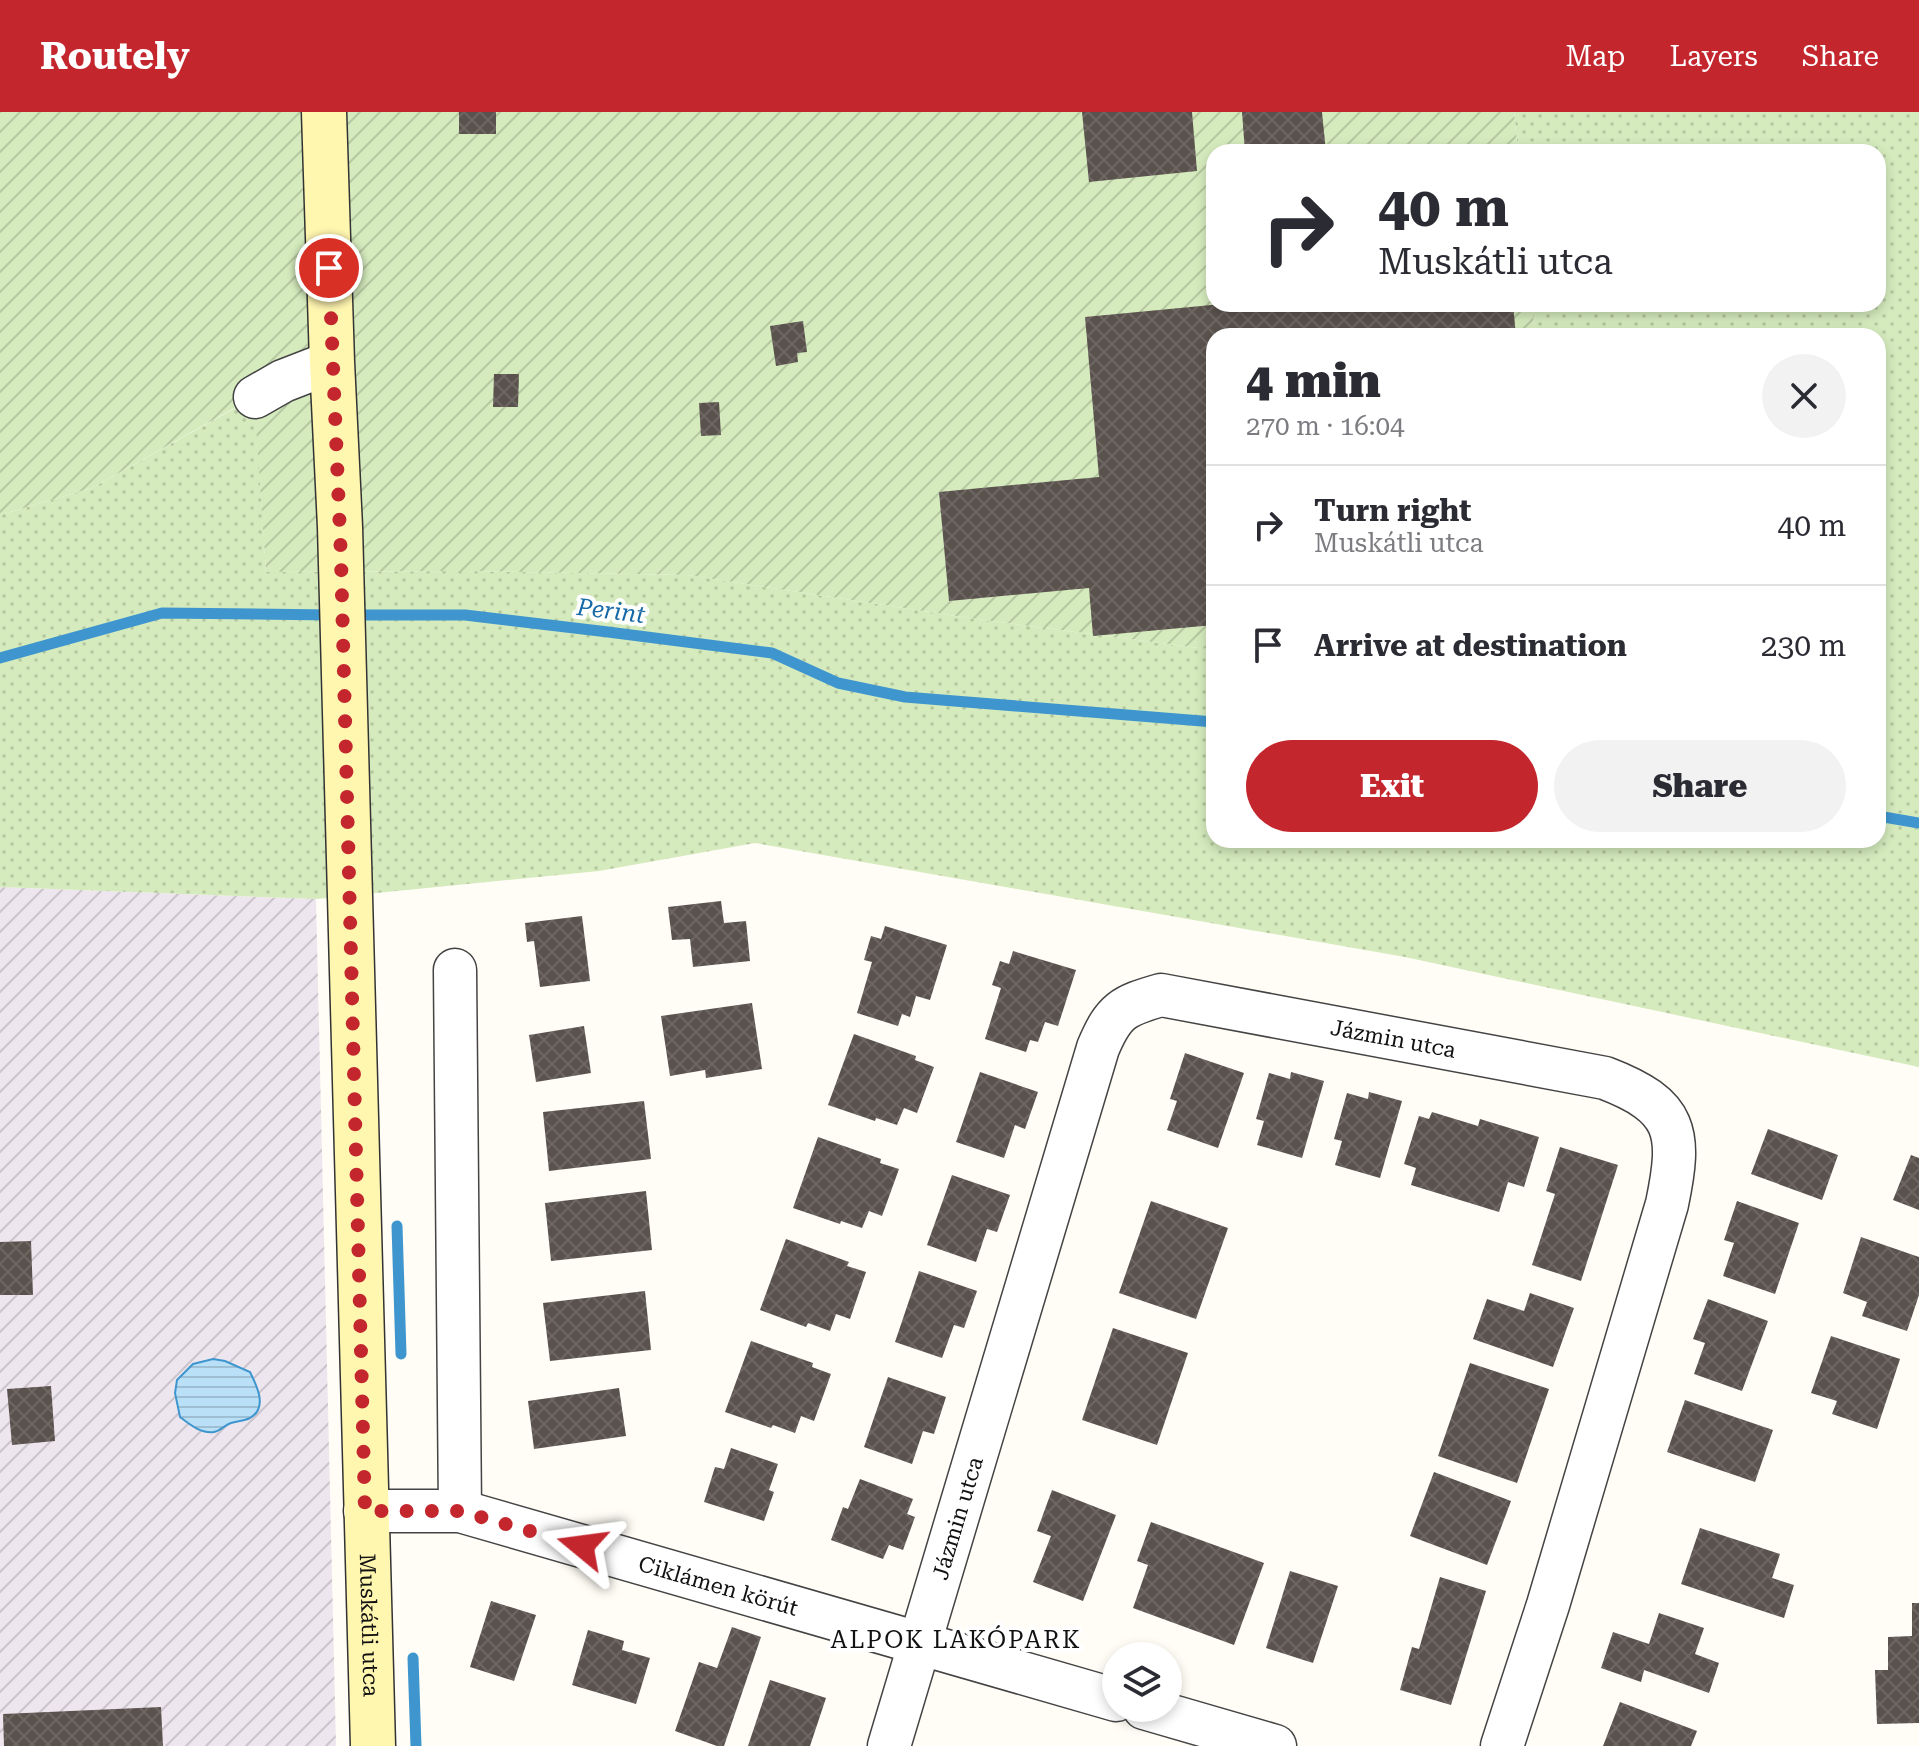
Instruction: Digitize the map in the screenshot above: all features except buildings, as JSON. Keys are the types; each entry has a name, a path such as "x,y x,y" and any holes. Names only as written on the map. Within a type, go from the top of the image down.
{"main road":[{"name":"Muskátli utca","path":"324,112 340,527 373,1746"}],"street":[{"path":"255,397 283,381 332,362"},
{"path":"455,970 460,1511"},
{"name":"Jázmin utca","path":"889,1746 1098,1048 1109,1023 1130,1004 1161,995 1605,1078 1633,1089 1664,1113 1674,1133 1676,1164 1667,1204 1548,1605 1502,1746"},
{"name":"Ciklámen körút","path":"365,1511 460,1511 1102,1696"},
{"path":"1182,1719 1275,1746"}],"shaded area":[{"path":"0,887 316,899 336,1746 0,1746"}],"green space":[{"path":"0,112 1514,112 1517,144 1206,144 1206,312 1533,312 1534,328 1206,328 1206,649 969,618 687,575 467,571 266,572 254,397 92,488 0,515"},
{"path":"1514,112 1919,112 1919,1067 1405,957 755,843 599,871 316,899 0,887 0,515 92,488 255,397 266,572 467,571 687,575 969,618 1206,649 1206,848 1886,848 1886,328 1534,328 1533,312 1886,312 1886,144 1517,144"}],"water":[{"path":"213,1359 250,1372 260,1403 259,1409 250,1418 209,1432 196,1428 180,1417 175,1393 177,1380 193,1364"}],"waterway":[{"name":"Perint","path":"0,658 162,613 333,615"},
{"name":"Perint","path":"350,615 465,615 608,632 772,653 838,683 905,697 1206,721"},
{"name":"Perint","path":"1886,817 1919,823"},
{"path":"397,1226 401,1354"},
{"path":"413,1658 416,1746"}],"district":[{"name":"ALPOK LAKÓPARK","path":"956,1640"}],"route":[{"path":"329,268 341,558 365,1511 460,1511 582,1546"}]}
